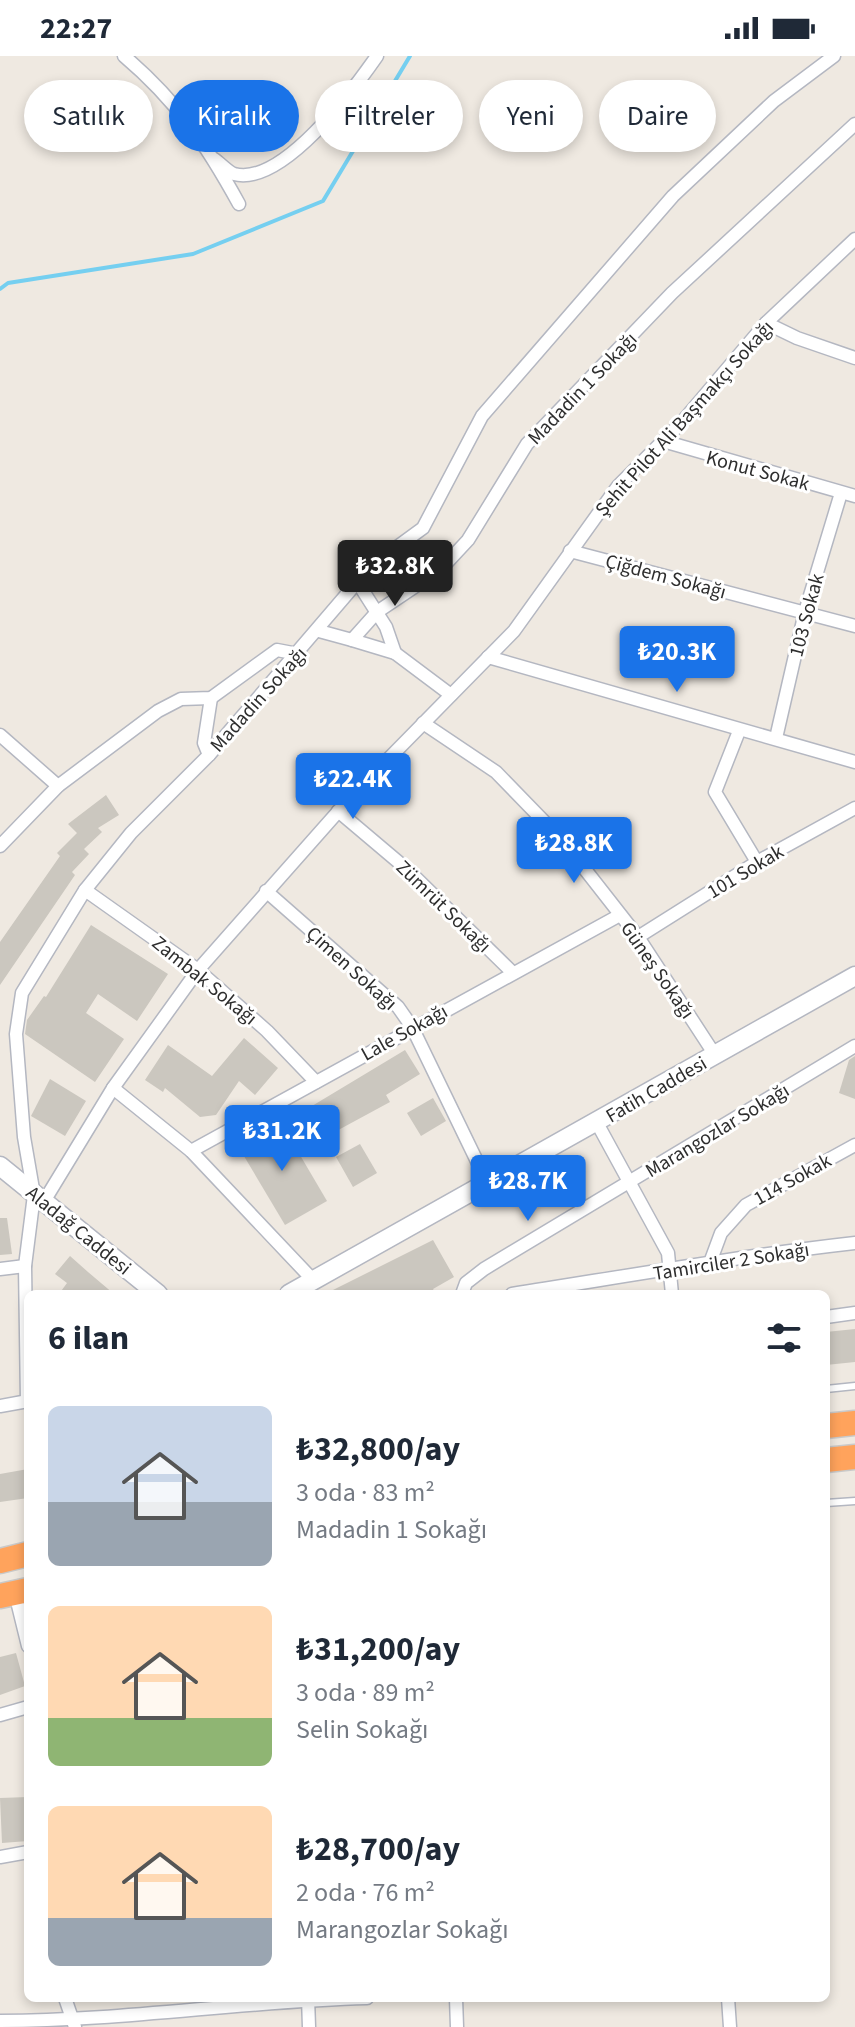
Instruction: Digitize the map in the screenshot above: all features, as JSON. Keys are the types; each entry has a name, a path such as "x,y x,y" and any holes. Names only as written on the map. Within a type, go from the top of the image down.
{"highway":[{"path":"830,1426 855,1423"},
{"path":"830,1460 855,1457"},
{"path":"0,1561 24,1555"}],"main road":[{"name":"Fatih Caddesi","path":"295,1290 855,976"},
{"name":"Aladağ Caddesi","path":"0,1166 153,1290"}],"street":[{"path":"124,56 157,83 214,159 239,204"},
{"path":"214,159 234,174 260,172 284,157 331,116 377,56"},
{"name":"Madadin Sokağı","path":"39,1199 24,1137 16,1034 22,993 85,890 131,833 209,755 319,631 371,566 423,528 482,416 673,196 774,101 834,56"},
{"name":"Madadin 1 Sokağı","path":"352,640 377,612 441,569 468,540 527,444 672,293 855,124"},
{"name":"Şehit Pilot Ali Başmakçı Sokağı","path":"26,1290 25,1266 39,1199 113,1088 198,970 338,811 514,631 618,486 663,441 766,323 855,239"},
{"path":"766,323 797,338 855,358"},
{"name":"Konut Sokak","path":"663,441 855,496"},
{"name":"103 Sokak","path":"776,738 805,612 841,493"},
{"name":"Çiğdem Sokağı","path":"570,551 855,626"},
{"path":"358,583 377,612 395,653"},
{"path":"319,631 395,653 451,695"},
{"path":"0,846 58,786 158,711 181,699 211,698 277,650 298,654"},
{"path":"488,657 855,762"},
{"path":"209,755 204,743 211,698"},
{"name":"Güneş Sokağı","path":"423,723 496,772 562,840 638,937 715,1055"},
{"path":"739,731 715,792 757,862"},
{"path":"0,735 58,786"},
{"name":"101 Sokak","path":"638,937 757,862 855,808"},
{"name":"Zümrüt Sokağı","path":"338,811 409,871 512,972"},
{"name":"Zambak Sokağı","path":"85,890 198,970 267,1031 316,1082"},
{"name":"Çimen Sokağı","path":"266,891 398,1007 412,1027 488,1184"},
{"name":"Lale Sokağı","path":"191,1151 620,915"},
{"name":"Marangozlar Sokağı","path":"463,1290 466,1283 484,1269 855,1046"},
{"path":"113,1088 191,1151 312,1279"},
{"path":"597,1123 668,1253 672,1290"},
{"name":"114 Sokak","path":"711,1260 721,1233 746,1205 855,1145"},
{"name":"Tamirciler 2 Sokağı","path":"539,1290 670,1271 711,1260 855,1243"},
{"path":"0,1269 25,1266"},
{"path":"830,1316 855,1313"},
{"path":"0,1406 24,1402"},
{"path":"14,1593 24,1631"},
{"path":"0,1715 24,1708"},
{"path":"0,1857 24,1853"},
{"path":"66,2002 74,2024"},
{"path":"0,2021 74,2024 280,2002"},
{"path":"308,2002 309,2027"},
{"path":"456,2002 457,2027"},
{"path":"728,2002 730,2027"}],"lane":[{"path":"830,1389 855,1386"},
{"path":"830,1503 855,1501"}],"building":[{"path":"106,795 119,815 98,828 102,832 84,849 89,854 72,872 75,875 0,985 0,942 60,856 57,853 77,833 68,824"},
{"path":"91,925 168,974 137,1021 98,994 86,1013 124,1039 95,1082 25,1034 27,1020 46,997"},
{"path":"244,1038 278,1068 255,1095 239,1081 216,1115 200,1117 165,1088 163,1092 145,1080 168,1045 212,1076"},
{"path":"405,1050 420,1074 386,1095 390,1102 318,1141 302,1112"},
{"path":"855,1056 855,1099 839,1093 849,1060"},
{"path":"50,1079 86,1101 65,1136 31,1116"},
{"path":"433,1098 446,1121 421,1136 407,1113"},
{"path":"280,1121 327,1201 285,1225 238,1146"},
{"path":"360,1144 377,1173 353,1187 336,1157"},
{"path":"0,1218 7,1218 12,1254 0,1255"},
{"path":"433,1240 454,1277 434,1290 333,1290"},
{"path":"70,1256 109,1290 62,1290 67,1283 55,1274"},
{"path":"855,1329 855,1362 830,1365 830,1332"},
{"path":"24,1470 24,1499 0,1502 0,1474"},
{"path":"16,1653 24,1686 0,1695 0,1657"},
{"path":"24,1797 24,1841 2,1843 0,1798"}],"waterway":[{"path":"0,289 8,283 193,254 323,201 410,56"}]}
